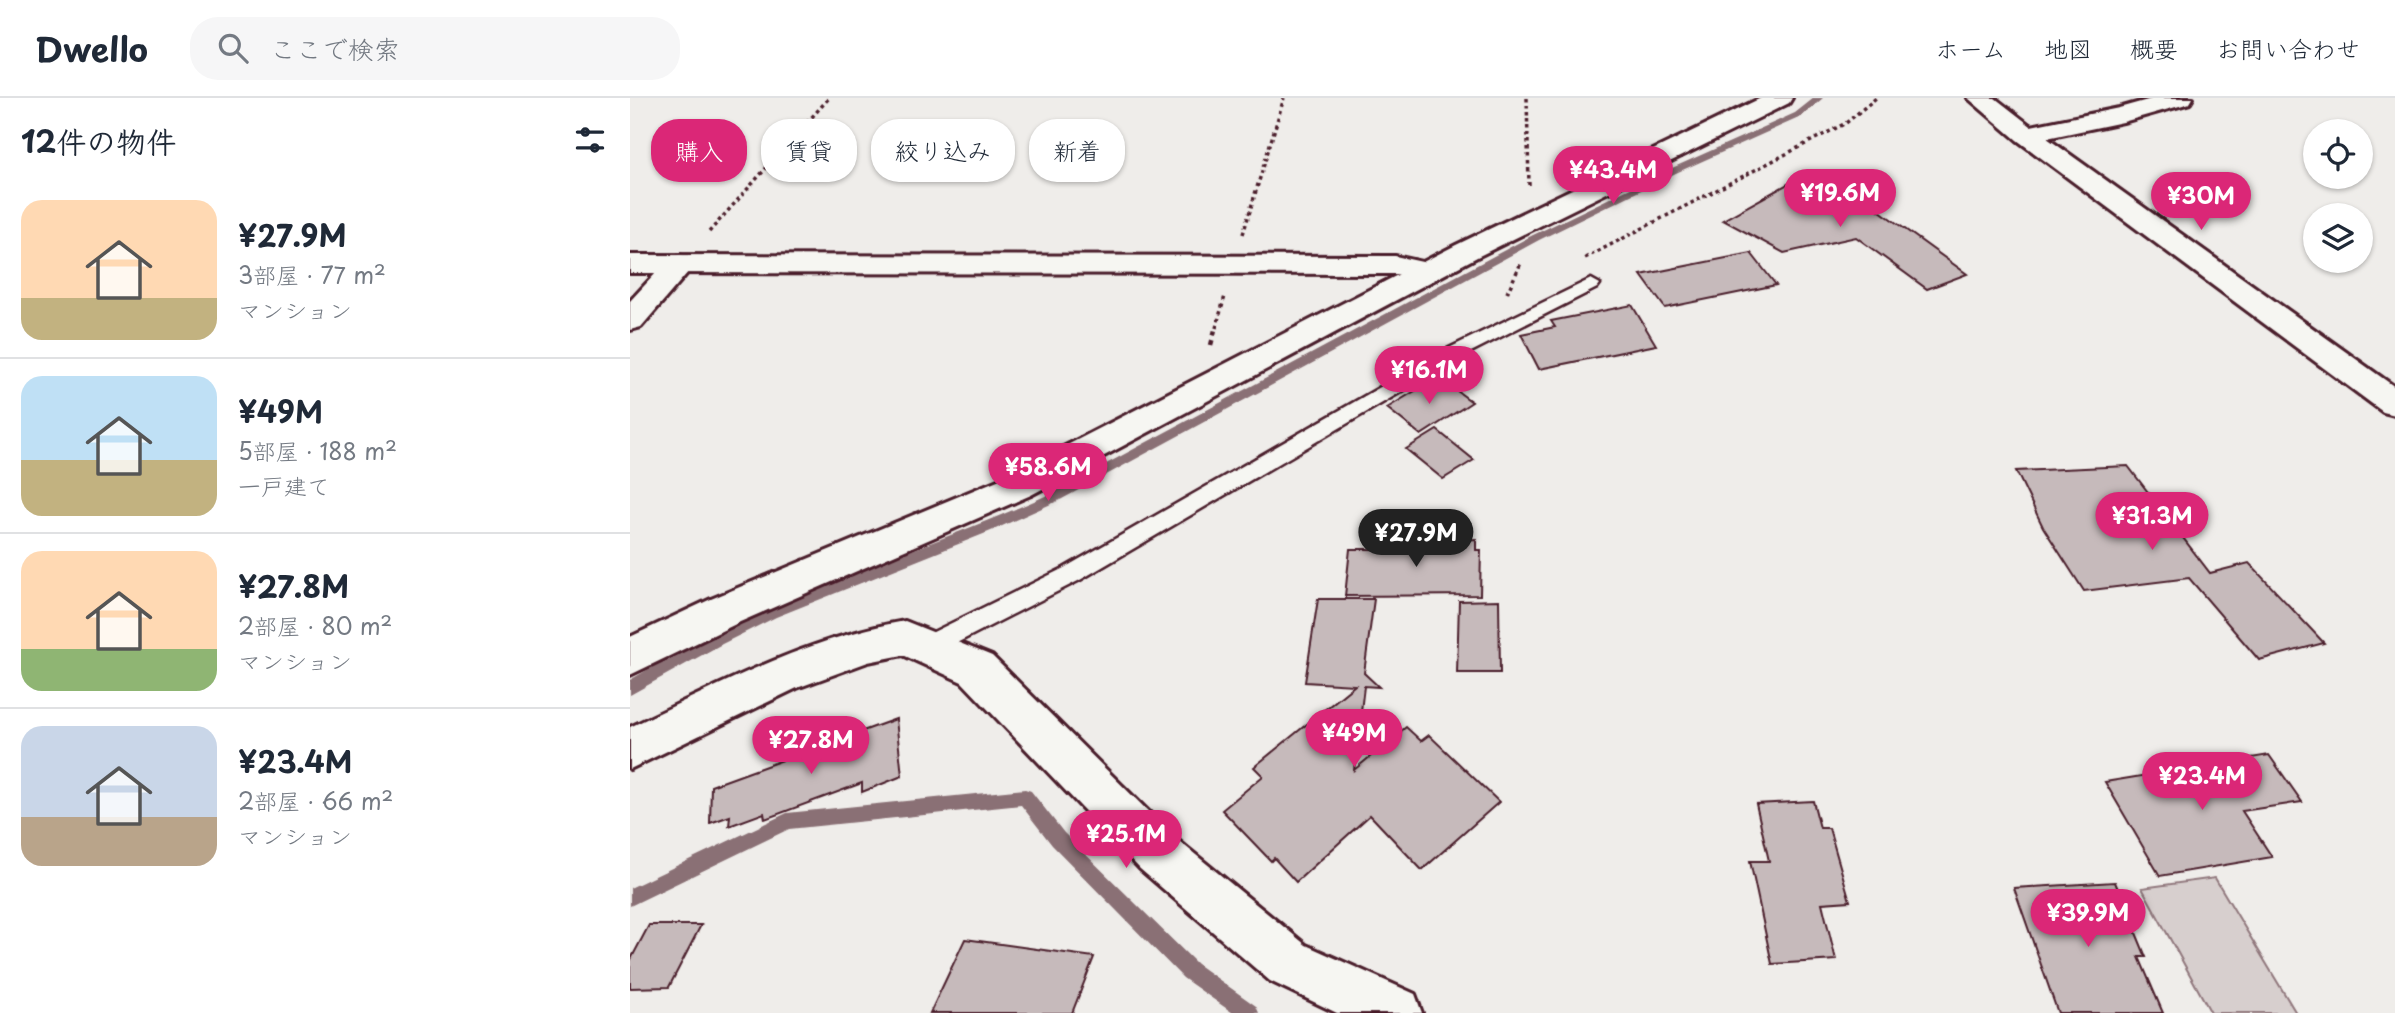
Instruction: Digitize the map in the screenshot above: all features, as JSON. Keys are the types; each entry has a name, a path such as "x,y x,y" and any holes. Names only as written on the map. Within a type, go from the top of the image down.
{"street":[{"path":"630,657 675,633 759,596 974,508 1426,271 1780,98"},
{"path":"1980,98 2026,135 2395,404"},
{"path":"2026,135 2123,116 2181,98"},
{"path":"630,264 1395,265 1426,271"},
{"path":"630,320 680,264"},
{"path":"630,749 782,676 867,645 905,638 977,669 1157,853 1288,962 1396,1013"}],"lane":[{"path":"928,646 1072,574 1452,354 1591,284"}],"path":[{"path":"680,264 829,98"},
{"path":"1527,98 1529,205 1541,215"},
{"path":"1510,282 1521,262"}],"shaded area":[{"path":"2215,878 2296,1013 2211,1013 2142,888"}],"building":[{"path":"1845,181 1880,211 1967,274 1927,289 1856,237 1784,253 1723,220 1788,184 1803,192"},
{"path":"1751,253 1776,285 1665,308 1641,275"},
{"path":"1632,305 1656,345 1539,369 1521,334 1555,327 1551,321"},
{"path":"1438,377 1472,402 1421,435 1387,408"},
{"path":"1437,430 1474,460 1443,479 1406,449"},
{"path":"2128,466 2210,573 2249,563 2324,643 2259,660 2189,578 2084,591 2043,527 2016,471"},
{"path":"1450,536 1451,540 1476,539 1476,550 1481,550 1480,595 1345,596 1350,549 1384,549 1385,541 1414,541 1415,537"},
{"path":"1318,599 1374,599 1364,673 1379,687 1364,686 1354,770 1406,727 1421,741 1429,735 1499,802 1422,870 1370,815 1296,882 1274,858 1271,861 1222,810 1263,776 1254,767 1355,685 1305,682"},
{"path":"1499,600 1500,673 1457,673 1459,601"},
{"path":"896,719 902,776 862,792 862,783 765,819 764,813 729,826 730,816 710,823 711,786"},
{"path":"2269,755 2302,802 2242,811 2272,857 2160,876 2105,782"},
{"path":"1813,801 1820,828 1829,828 1850,901 1822,903 1836,960 1772,964 1750,861 1769,861 1756,804"},
{"path":"2115,882 2146,957 2139,957 2163,1013 2058,1013 2014,888"},
{"path":"649,925 701,925 669,987 630,988 630,961"},
{"path":"965,939 1094,957 1072,1013 930,1013"}],"waterway":[{"path":"630,688 771,613 1057,496 1535,238 1675,170 1798,115 1819,98"},
{"path":"630,897 787,821 1025,797 1058,839 1190,971 1249,1013"}]}
